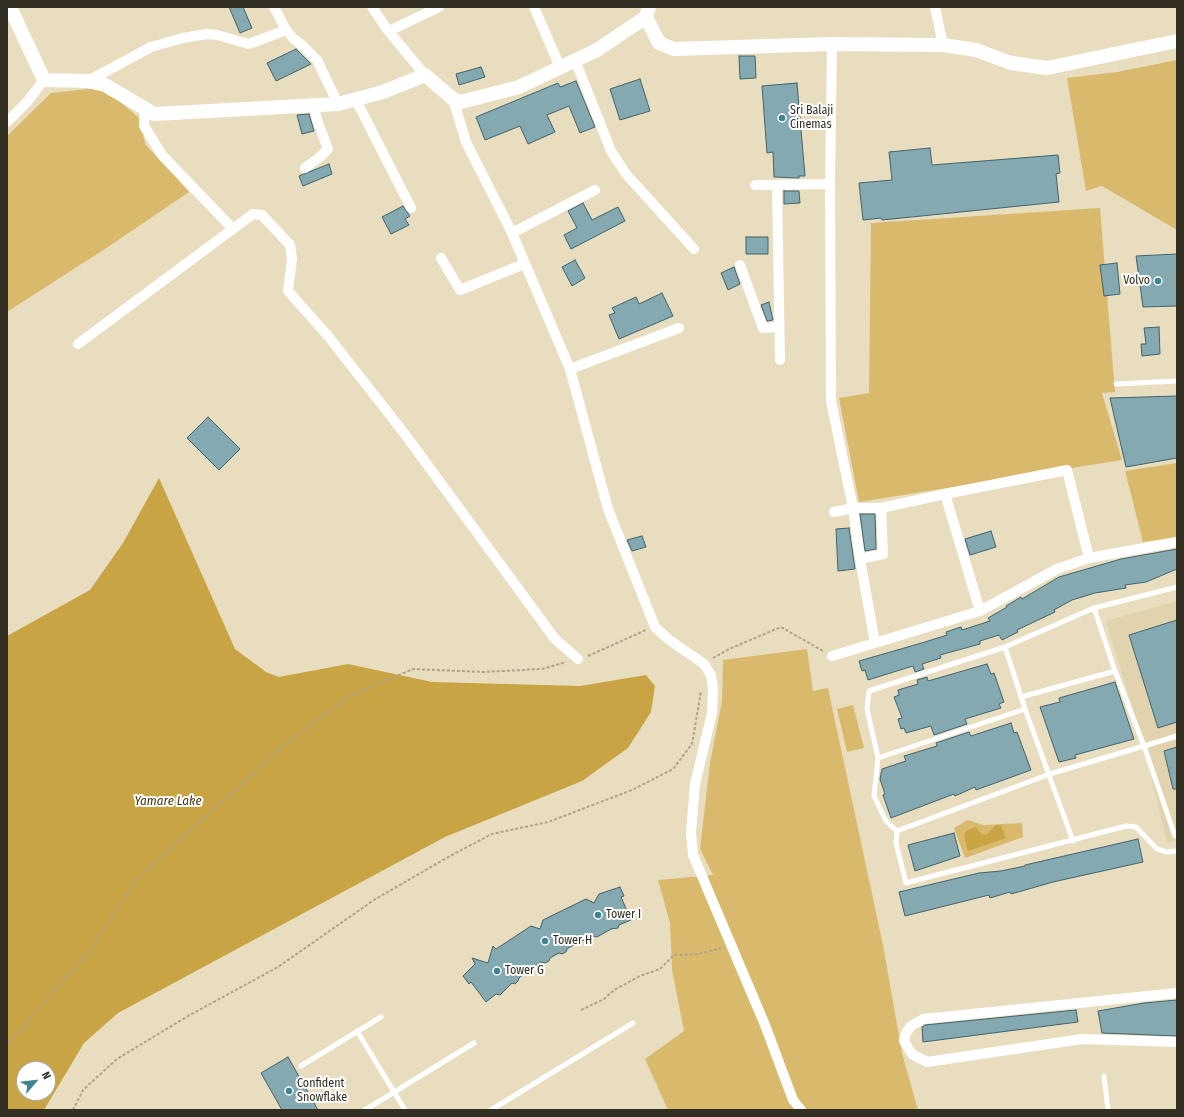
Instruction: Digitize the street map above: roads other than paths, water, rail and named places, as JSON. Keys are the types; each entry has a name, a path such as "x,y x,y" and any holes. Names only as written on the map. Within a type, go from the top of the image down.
{"street":[{"path":"10,7 44,80"},
{"path":"274,7 286,30 317,60 338,104"},
{"path":"372,7 389,31 425,75 453,99 461,102 519,87 597,50 647,12 659,44 674,49 832,44 943,45 976,50 1011,63 1047,68 1177,41"},
{"path":"389,31 439,7"},
{"path":"534,7 560,67"},
{"path":"935,7 943,45"},
{"path":"88,81 151,47 183,38 208,34 249,44 286,30"},
{"path":"832,44 830,184 831,401 853,508 860,559 875,643"},
{"path":"575,60 611,151 626,174 694,249"},
{"path":"44,80 88,81 105,85 154,114 162,114 314,107 338,104 383,92 425,75"},
{"path":"7,122 27,102 44,80"},
{"path":"453,99 466,142 512,233 524,264 570,368 608,509 654,627 668,639 704,664 710,675 713,689 712,713 695,784 691,833 693,855 765,1025 793,1100 801,1110"},
{"path":"356,100 412,208"},
{"path":"304,168 320,158 328,149 316,120 314,107"},
{"path":"145,108 144,126 162,155 233,229"},
{"path":"755,185 830,184"},
{"path":"777,185 780,360"},
{"path":"512,233 595,190"},
{"path":"78,344 253,214 262,215 286,239 292,251 288,291 328,336 404,433 555,639 578,659"},
{"path":"440,258 460,290 524,264"},
{"path":"740,264 761,325 765,328 779,327"},
{"path":"570,368 679,328"},
{"path":"834,512 853,508 881,508 1067,470 1088,558"},
{"path":"945,494 980,611"},
{"path":"860,559 883,554 881,508"},
{"path":"832,656 980,611 1057,569 1088,558 1177,542"},
{"path":"1177,993 923,1019 911,1026 906,1033 904,1042 912,1054 927,1062 1082,1039 1177,1042"}],"lane":[{"path":"1116,384 1177,381"},
{"path":"897,831 886,821 874,796 878,758 867,709 869,691 1005,647 1094,608 1177,587"},
{"path":"1094,608 1115,671 1144,746 1175,836 1177,836"},
{"path":"1005,647 1025,709 1073,840"},
{"path":"1021,697 1115,671"},
{"path":"878,758 1025,709"},
{"path":"897,831 1050,774 1177,736"},
{"path":"897,831 896,843 906,883 1132,826 1143,833 1157,849 1167,852 1177,851"},
{"path":"300,1066 381,1017"},
{"path":"490,1110 633,1023"},
{"path":"357,1031 405,1110"},
{"path":"365,1110 474,1043"},
{"path":"1104,1076 1108,1110"}],"water":[{"name":"Yamare Lake","path":"159,478 235,649 266,672 279,677 348,664 432,682 580,686 646,675 655,686 651,712 628,748 582,781 445,837 118,1013 84,1043 56,1090 56,1061 16,1061 16,1101 49,1101 44,1110 7,1110 7,636 90,590 123,543"},
{"path":"996,825 1001,825 1006,838 968,851 964,837 966,831 976,827 981,834 986,835"}],"place":[{"name":"Sri Balaji Cinemas","path":"782,118"},
{"name":"Volvo","path":"1158,281"},
{"name":"Tower I","path":"598,915"},
{"name":"Tower H","path":"545,941"},
{"name":"Tower G","path":"497,971"},
{"name":"Confident Snowflake","path":"289,1091"}]}
